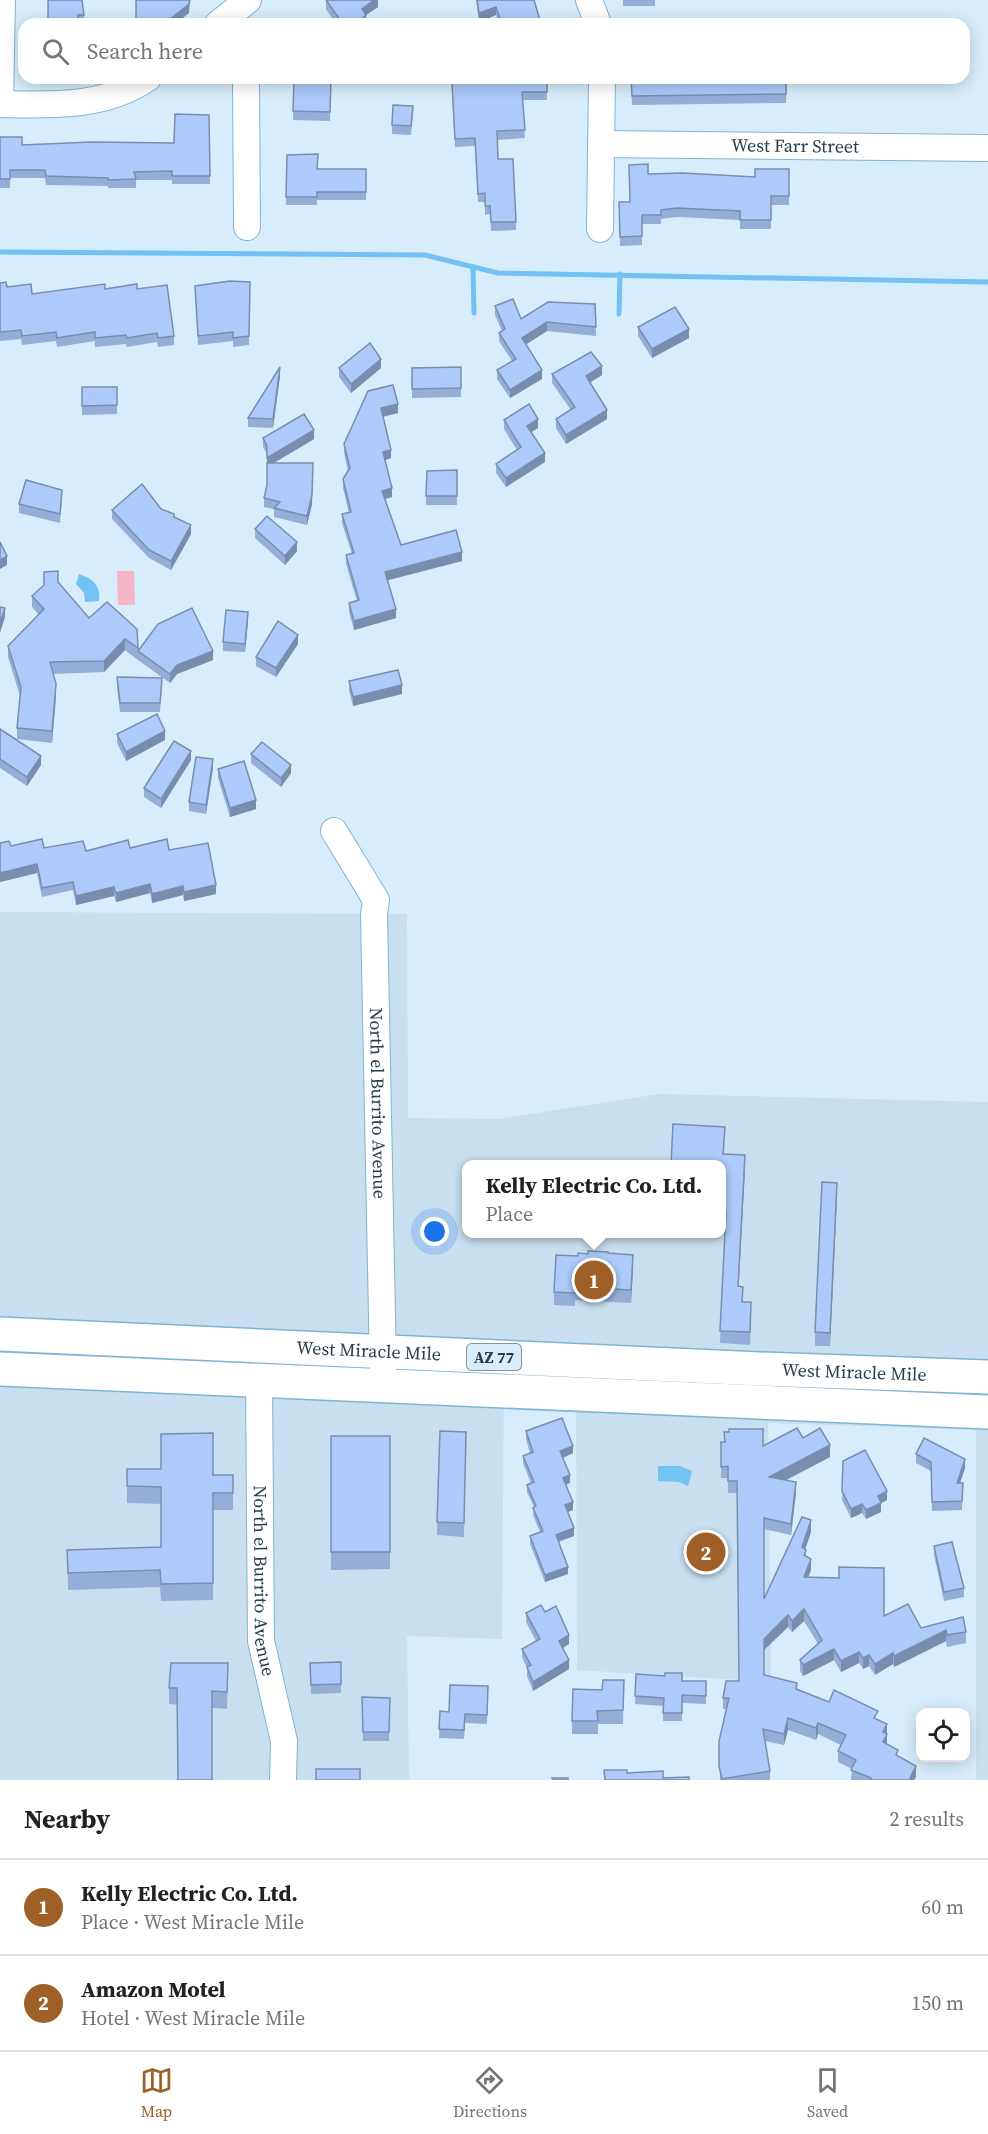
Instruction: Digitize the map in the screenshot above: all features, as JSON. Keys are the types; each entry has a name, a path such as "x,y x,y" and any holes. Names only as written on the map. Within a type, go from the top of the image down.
{"highway":[{"name":"West Miracle Mile","path":"0,1334 973,1377"},
{"name":"West Miracle Mile","path":"0,1369 988,1412"},
{"path":"738,1402 757,1390 929,1395 951,1389 973,1377"}],"street":[{"path":"2,0 0,104 64,105 101,99 139,84"},
{"path":"226,18 248,0"},
{"path":"589,0 596,18"},
{"path":"246,84 247,226"},
{"path":"600,229 602,84"},
{"name":"West Farr Street","path":"601,144 988,148"},
{"name":"North el Burrito Avenue","path":"334,831 376,900 374,914 383,1386"},
{"name":"North el Burrito Avenue","path":"259,1380 261,1641 284,1741 283,1780"}],"shaded area":[{"path":"117,571 134,571 135,605 118,605"},
{"path":"0,912 407,914 408,1118 499,1119 659,1094 988,1102 988,1780 976,1780 976,1430 768,1423 771,1682 577,1670 576,1378 504,1374 502,1639 407,1636 409,1780 0,1780"}],"water":[{"path":"79,574 95,583 99,591 99,601 85,602 84,593 76,584"},
{"path":"658,1466 680,1466 692,1471 688,1486 679,1482 658,1481"}],"building":[{"path":"48,0 82,0 84,15 78,15 78,18 48,18"},
{"path":"136,0 190,0 189,4 172,18 136,18"},
{"path":"326,0 374,0 362,9 366,15 363,18 339,18"},
{"path":"477,0 534,0 539,18 500,18 496,7 479,13"},
{"path":"294,84 331,84 330,112 293,111"},
{"path":"452,84 547,84 547,92 522,92 525,130 497,131 498,159 513,159 516,222 491,222 490,206 485,206 485,193 478,194 475,138 455,139"},
{"path":"631,84 786,84 786,94 632,96"},
{"path":"393,105 413,106 411,126 392,125"},
{"path":"175,114 209,115 210,176 172,176 172,171 134,172 136,179 108,180 108,178 46,176 45,170 10,170 10,179 0,179 0,137 22,137 22,145 91,142 174,143"},
{"path":"318,154 317,169 366,169 366,192 317,192 317,197 286,197 287,155"},
{"path":"648,164 648,174 683,173 755,177 755,169 789,169 789,196 771,196 771,220 740,220 740,211 677,208 661,210 661,215 642,215 642,236 620,237 619,202 630,202 629,165"},
{"path":"230,281 250,282 249,336 233,338 233,332 198,336 195,286"},
{"path":"6,282 7,287 31,284 32,294 105,284 105,289 137,284 137,289 167,285 174,336 158,338 157,333 127,338 126,335 95,338 95,332 57,338 56,332 22,336 21,330 0,332 0,283"},
{"path":"513,299 521,319 548,302 595,304 596,327 547,322 522,338 542,370 510,390 497,370 516,359 499,333 505,329 495,306"},
{"path":"675,307 689,329 652,349 638,327"},
{"path":"370,343 381,359 351,384 339,368"},
{"path":"591,352 602,366 586,376 607,410 566,435 556,419 575,407 552,374"},
{"path":"280,367 273,419 248,418"},
{"path":"461,367 461,388 412,389 412,368"},
{"path":"393,385 398,404 381,408 391,450 383,452 392,488 382,491 401,545 456,530 462,552 385,572 396,609 354,621 349,603 359,600 346,555 354,553 342,514 351,512 343,479 350,468 344,444 368,391"},
{"path":"82,387 117,387 117,405 82,406"},
{"path":"529,404 538,419 527,426 545,453 506,478 496,464 521,447 504,420"},
{"path":"304,414 314,430 267,458 267,446 263,438"},
{"path":"267,463 313,463 312,495 307,516 274,508 280,502 264,498 267,485"},
{"path":"457,470 457,496 426,496 427,471"},
{"path":"26,480 62,490 60,514 19,504"},
{"path":"142,484 161,509 191,525 171,561 149,550 112,510"},
{"path":"267,516 297,542 285,556 255,529"},
{"path":"0,542 7,556 0,560"},
{"path":"58,571 58,582 89,618 107,602 137,629 138,648 125,639 104,661 50,662 56,684 52,731 17,728 21,687 8,646 44,609 32,596 44,585 44,572"},
{"path":"0,607 5,608 0,624"},
{"path":"192,608 213,651 177,665 170,674 138,651 158,624"},
{"path":"226,610 248,612 245,644 223,642"},
{"path":"278,621 298,635 276,668 256,657"},
{"path":"398,670 402,685 353,697 349,681"},
{"path":"117,677 162,678 160,703 120,703"},
{"path":"157,714 165,731 126,752 117,734"},
{"path":"0,729 41,756 27,777 0,759"},
{"path":"174,741 191,751 161,799 144,788"},
{"path":"262,742 291,765 281,778 251,754"},
{"path":"196,757 213,759 206,805 189,802"},
{"path":"244,761 256,800 230,808 218,769"},
{"path":"42,839 44,848 83,841 86,851 128,840 130,848 167,839 169,850 208,843 216,885 184,892 183,886 152,894 150,884 116,893 114,887 76,896 73,882 42,888 37,864 0,873 0,843 9,841 11,846"},
{"path":"673,1124 725,1127 723,1154 745,1155 738,1286 743,1287 742,1302 751,1302 750,1332 720,1331 726,1238 726,1160 671,1160"},
{"path":"822,1182 837,1183 830,1333 815,1332"},
{"path":"588,1251 633,1255 631,1290 575,1287 575,1293 554,1292 556,1255 578,1256 578,1253 588,1254"},
{"path":"562,1418 573,1446 560,1451 570,1475 563,1478 573,1502 565,1505 574,1528 556,1535 568,1567 545,1575 530,1536 543,1531 533,1508 536,1506 527,1485 534,1482 523,1456 533,1452 526,1431"},
{"path":"797,1428 803,1438 820,1428 830,1445 769,1477 796,1482 791,1524 764,1518 764,1599 802,1517 811,1520 802,1547 806,1550 804,1555 811,1559 804,1577 839,1578 839,1567 884,1568 884,1616 908,1604 921,1628 963,1617 966,1632 947,1635 946,1630 894,1656 893,1653 875,1664 869,1655 863,1658 859,1652 841,1661 834,1649 803,1665 800,1660 822,1640 804,1609 792,1621 788,1615 764,1639 764,1675 797,1683 796,1689 829,1702 834,1690 878,1711 874,1718 887,1724 883,1732 887,1734 883,1742 898,1750 896,1755 916,1766 910,1778 913,1780 870,1780 871,1778 851,1770 856,1760 838,1751 846,1735 818,1723 816,1728 788,1718 784,1734 763,1729 770,1771 722,1779 719,1766 719,1741 729,1698 723,1698 726,1681 739,1681 737,1481 728,1481 728,1466 721,1467 721,1442 725,1442 724,1432 729,1432 729,1429 763,1429 763,1446"},
{"path":"440,1431 466,1432 464,1523 437,1522"},
{"path":"213,1433 213,1475 233,1475 233,1493 213,1493 213,1583 161,1584 160,1570 68,1573 67,1550 161,1547 161,1487 127,1486 127,1469 161,1469 161,1434"},
{"path":"331,1436 390,1436 390,1552 331,1552"},
{"path":"924,1438 965,1459 957,1483 963,1483 962,1501 932,1502 931,1462 916,1454"},
{"path":"865,1450 887,1491 878,1496 881,1503 866,1510 862,1504 851,1509 842,1491 843,1461"},
{"path":"952,1542 964,1588 944,1592 934,1546"},
{"path":"541,1605 545,1612 556,1606 569,1635 559,1641 569,1660 533,1682 527,1667 531,1665 522,1649 540,1639 526,1613"},
{"path":"341,1662 341,1684 311,1685 310,1663"},
{"path":"171,1663 228,1663 227,1692 212,1691 212,1780 178,1780 177,1688 169,1688"},
{"path":"665,1673 682,1673 682,1681 706,1681 706,1696 682,1695 682,1713 663,1713 664,1698 635,1696 636,1674 665,1676"},
{"path":"603,1680 624,1680 623,1710 597,1711 598,1721 572,1721 573,1689 602,1690"},
{"path":"450,1685 488,1686 487,1715 465,1714 464,1730 439,1729 440,1711 449,1712"},
{"path":"362,1697 390,1698 389,1732 363,1732"},
{"path":"316,1769 360,1769 360,1780 316,1780"},
{"path":"604,1770 627,1770 627,1773 663,1771 663,1778 689,1777 689,1780 605,1780"},
{"path":"552,1778 568,1778 568,1780 553,1780"}],"waterway":[{"path":"0,252 425,255 498,273 988,282"},
{"path":"473,267 474,313"},
{"path":"619,314 620,274"}],"place":[{"name":"Kelly Electric Co. Ltd.","path":"594,1280"},
{"name":"Amazon Motel","path":"706,1552"}]}
